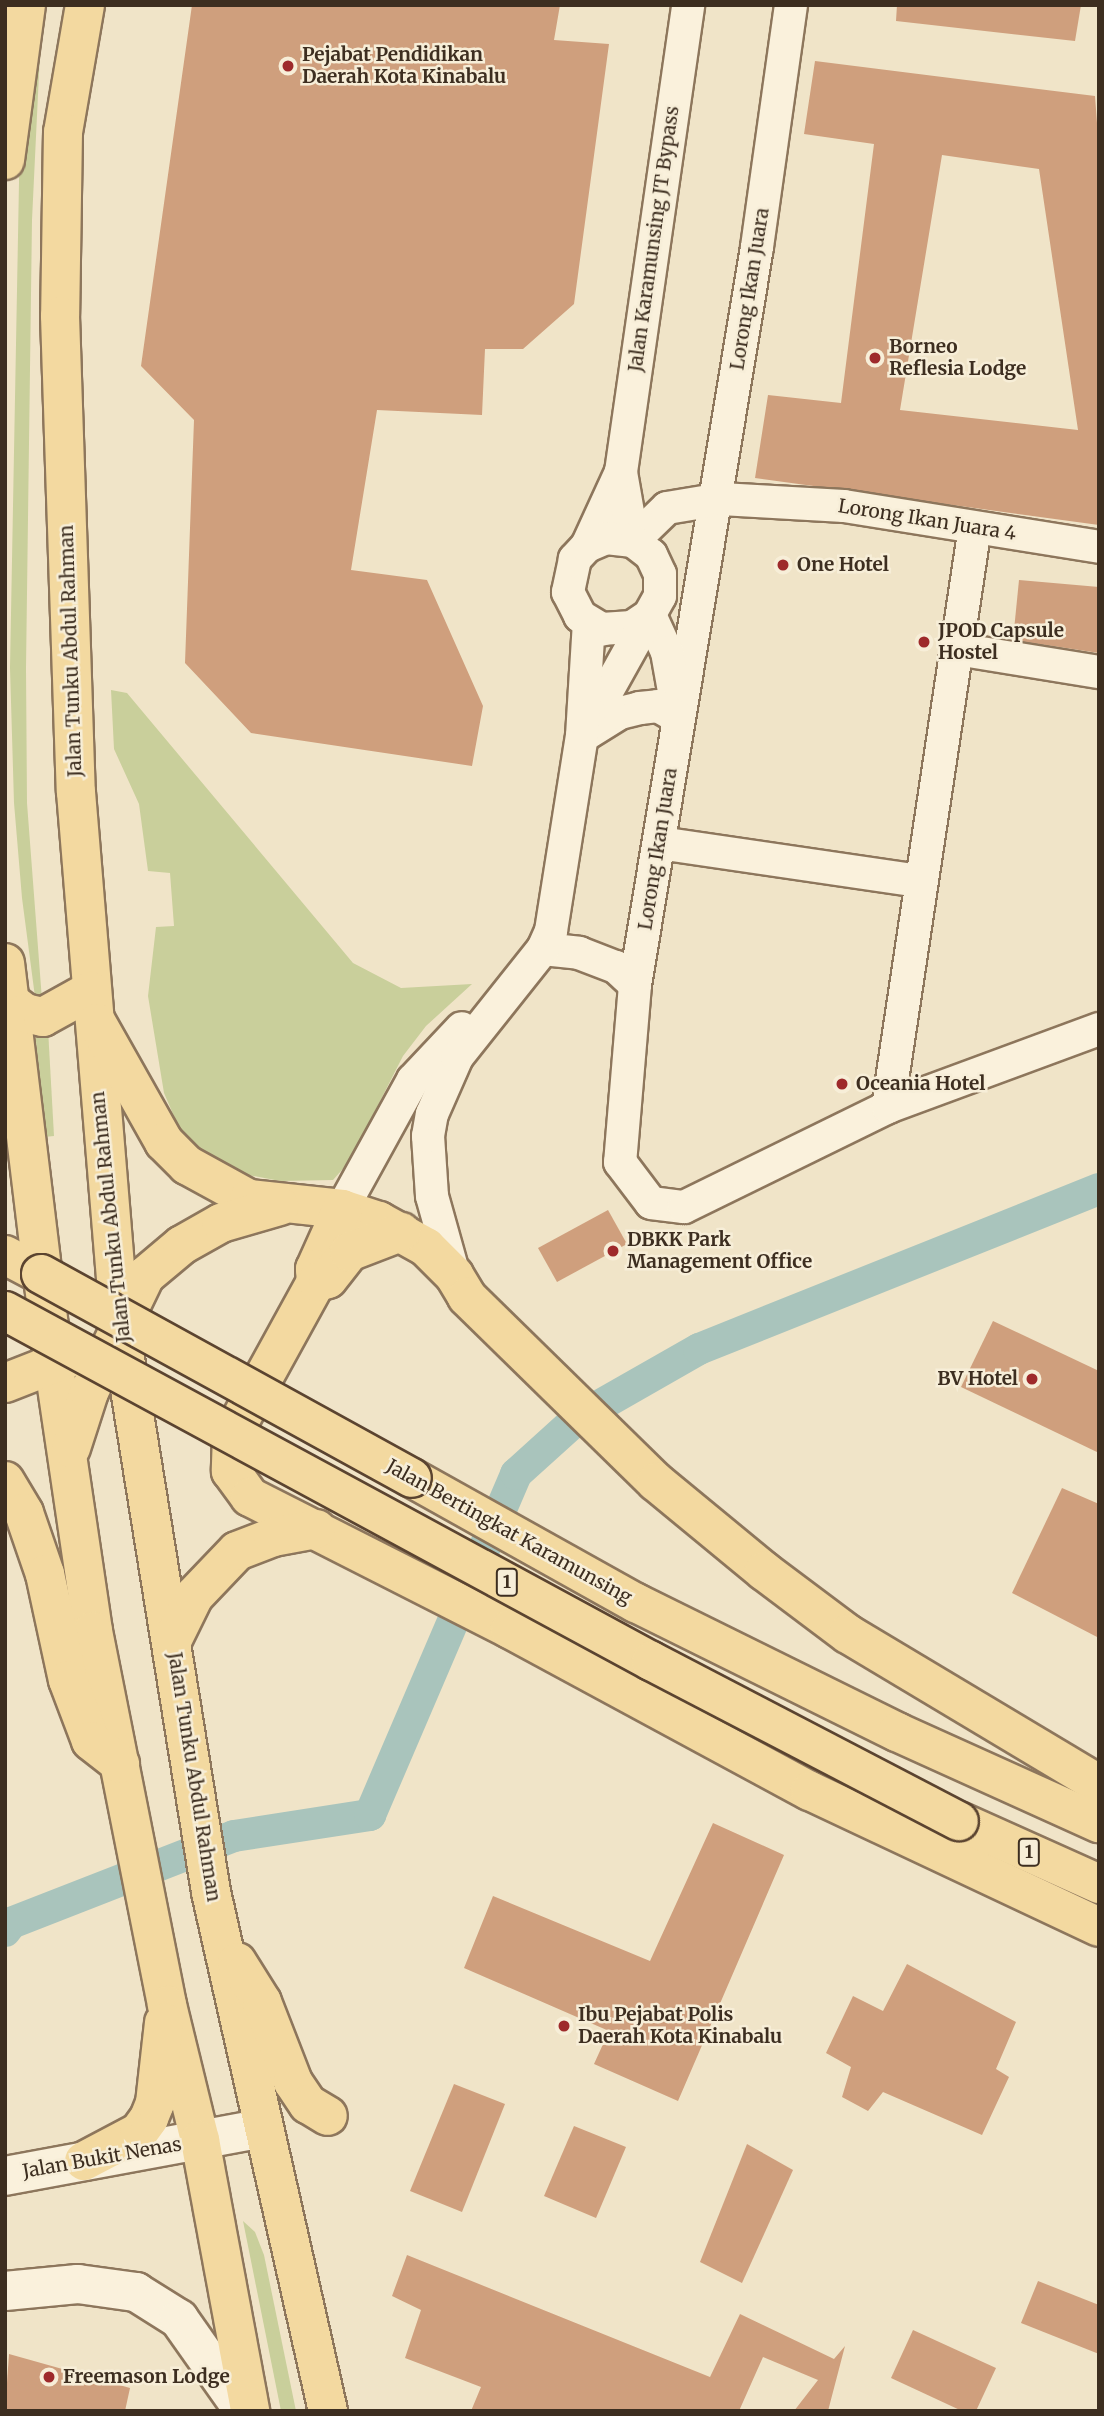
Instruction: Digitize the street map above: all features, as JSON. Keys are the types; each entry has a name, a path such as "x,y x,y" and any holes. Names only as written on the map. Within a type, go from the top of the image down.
{"main road":[{"name":"Jalan Tunku Abdul Rahman","path":"85,5 63,132 60,316 76,792 91,1003 120,1327 211,1892 328,2411"},
{"path":"5,160 25,8"},
{"path":"5,963 54,1367 93,1631 167,2005 200,2140 250,2411"},
{"path":"9,1001 25,1013 43,1017 91,1003 164,1142 187,1165 248,1199 342,1209 401,1232 426,1247 454,1275 467,1297 517,1341 656,1482 848,1634 1099,1784"},
{"path":"68,1458 89,1392 145,1276 182,1245 220,1223 285,1204"},
{"path":"342,1209 315,1269 316,1282 232,1435 229,1452 231,1471 250,1497 510,1629 810,1791 1099,1927"},
{"path":"316,1282 328,1279 349,1252 401,1232"},
{"name":"Jalan Bertingkat Karamunsing","path":"5,1255 636,1603 1022,1791 1099,1823"},
{"name":"1","path":"5,1311 652,1661 959,1821 1099,1884"},
{"path":"5,1383 54,1367 120,1327"},
{"path":"5,1481 24,1513 45,1574 68,1680 91,1741 120,1764"},
{"path":"172,1641 194,1596 237,1551 273,1537 316,1529"},
{"path":"221,1944 252,1981 293,2082 309,2104 328,2116"},
{"path":"84,2161 139,2132 149,2118 155,2103 167,2005"},
{"name":"Jalan Bukit Nenas","path":"5,2176 264,2128"},
{"path":"5,2291 78,2284 136,2292 179,2319 244,2411"}],"street":[{"name":"Jalan Karamunsing JT Bypass","path":"589,623 574,608 568,592 569,575 587,546 621,472 688,5"},
{"name":"Lorong Ikan Juara","path":"790,5 716,499 635,985 620,1162 651,1203 684,1207 888,1107 1099,1029"},
{"name":"Jalan Karamunsing JT Bypass","path":"621,472 633,541"},
{"name":"Lorong Ikan Juara 4","path":"633,541 667,508 716,499 844,506 1099,547"},
{"path":"888,1107 975,527"},
{"path":"582,737 660,596 660,574 651,555 633,541 606,538 587,546"},
{"path":"650,615 667,652 679,718"},
{"path":"454,1275 432,1196 428,1136 432,1114 457,1057 539,955 551,931 582,737 589,623 617,631 650,615"},
{"path":"957,649 1099,672"},
{"path":"582,737 620,713 640,708 658,706 679,718"},
{"path":"659,844 921,881"},
{"path":"342,1209 419,1073 539,955 579,953 616,967 635,985"}],"green space":[{"path":"41,32 32,220 26,668 27,803 42,1000 35,997 22,898 14,803 10,668 20,128"},
{"path":"111,690 127,693 353,963 401,988 472,984 426,1026 403,1056 349,1162 333,1180 280,1181 228,1171 203,1157 180,1130 164,1093 148,996 156,927 174,926 170,873 148,871 139,804 114,749"},
{"path":"35,1029 48,1029 54,1136 44,1137"},
{"path":"243,2221 255,2232 264,2255 296,2411 281,2411"}],"building":[{"path":"192,5 560,5 554,40 609,44 574,304 523,349 485,349 482,415 377,410 351,570 427,580 483,706 472,766 251,733 185,663 194,420 141,366"},
{"path":"897,5 1081,5 1075,41 896,21"},
{"path":"815,61 1095,96 1099,150 1099,525 755,478 768,395 841,403 874,144 804,134","holes":["942,155 1039,169 1078,430 900,410"]},
{"path":"1019,580 1099,587 1099,653 1013,640"},
{"path":"608,1210 627,1244 557,1282 538,1248"},
{"name":"BV Hotel","path":"993,1321 1099,1371 1099,1453 961,1387"},
{"path":"1062,1488 1099,1504 1099,1638 1012,1593"},
{"path":"713,1823 784,1855 678,2101 594,2064 609,2031 464,1968 493,1896 650,1961"},
{"path":"907,1964 1016,2022 996,2069 1009,2077 982,2135 883,2092 868,2111 842,2097 851,2067 826,2053 853,1996 883,2011"},
{"path":"454,2084 505,2104 462,2212 410,2191"},
{"path":"574,2126 626,2147 596,2218 544,2196"},
{"path":"747,2144 793,2170 742,2283 700,2262"},
{"path":"407,2255 710,2377 740,2314 834,2359 845,2346 828,2411 794,2411 818,2380 763,2357 739,2411 471,2411 481,2387 405,2358 421,2310 392,2296"},
{"path":"1038,2281 1099,2305 1099,2354 1021,2323"},
{"path":"913,2330 996,2368 976,2411 962,2411 891,2378"},
{"name":"Freemason Lodge","path":"9,2354 130,2388 125,2411 5,2411"}],"waterway":[{"path":"5,1931 11,1923 234,1836 370,1815 516,1474 578,1418 699,1349 1099,1189"}],"place":[{"name":"Pejabat Pendidikan Daerah Kota Kinabalu","path":"288,66"},
{"name":"Borneo Reflesia Lodge","path":"875,358"},
{"name":"One Hotel","path":"783,565"},
{"name":"JPOD Capsule Hostel","path":"924,642"},
{"name":"Oceania Hotel","path":"842,1084"},
{"name":"DBKK Park Management Office","path":"613,1251"},
{"name":"BV Hotel","path":"1032,1379"},
{"name":"Ibu Pejabat Polis Daerah Kota Kinabalu","path":"564,2026"},
{"name":"Freemason Lodge","path":"49,2377"}]}
